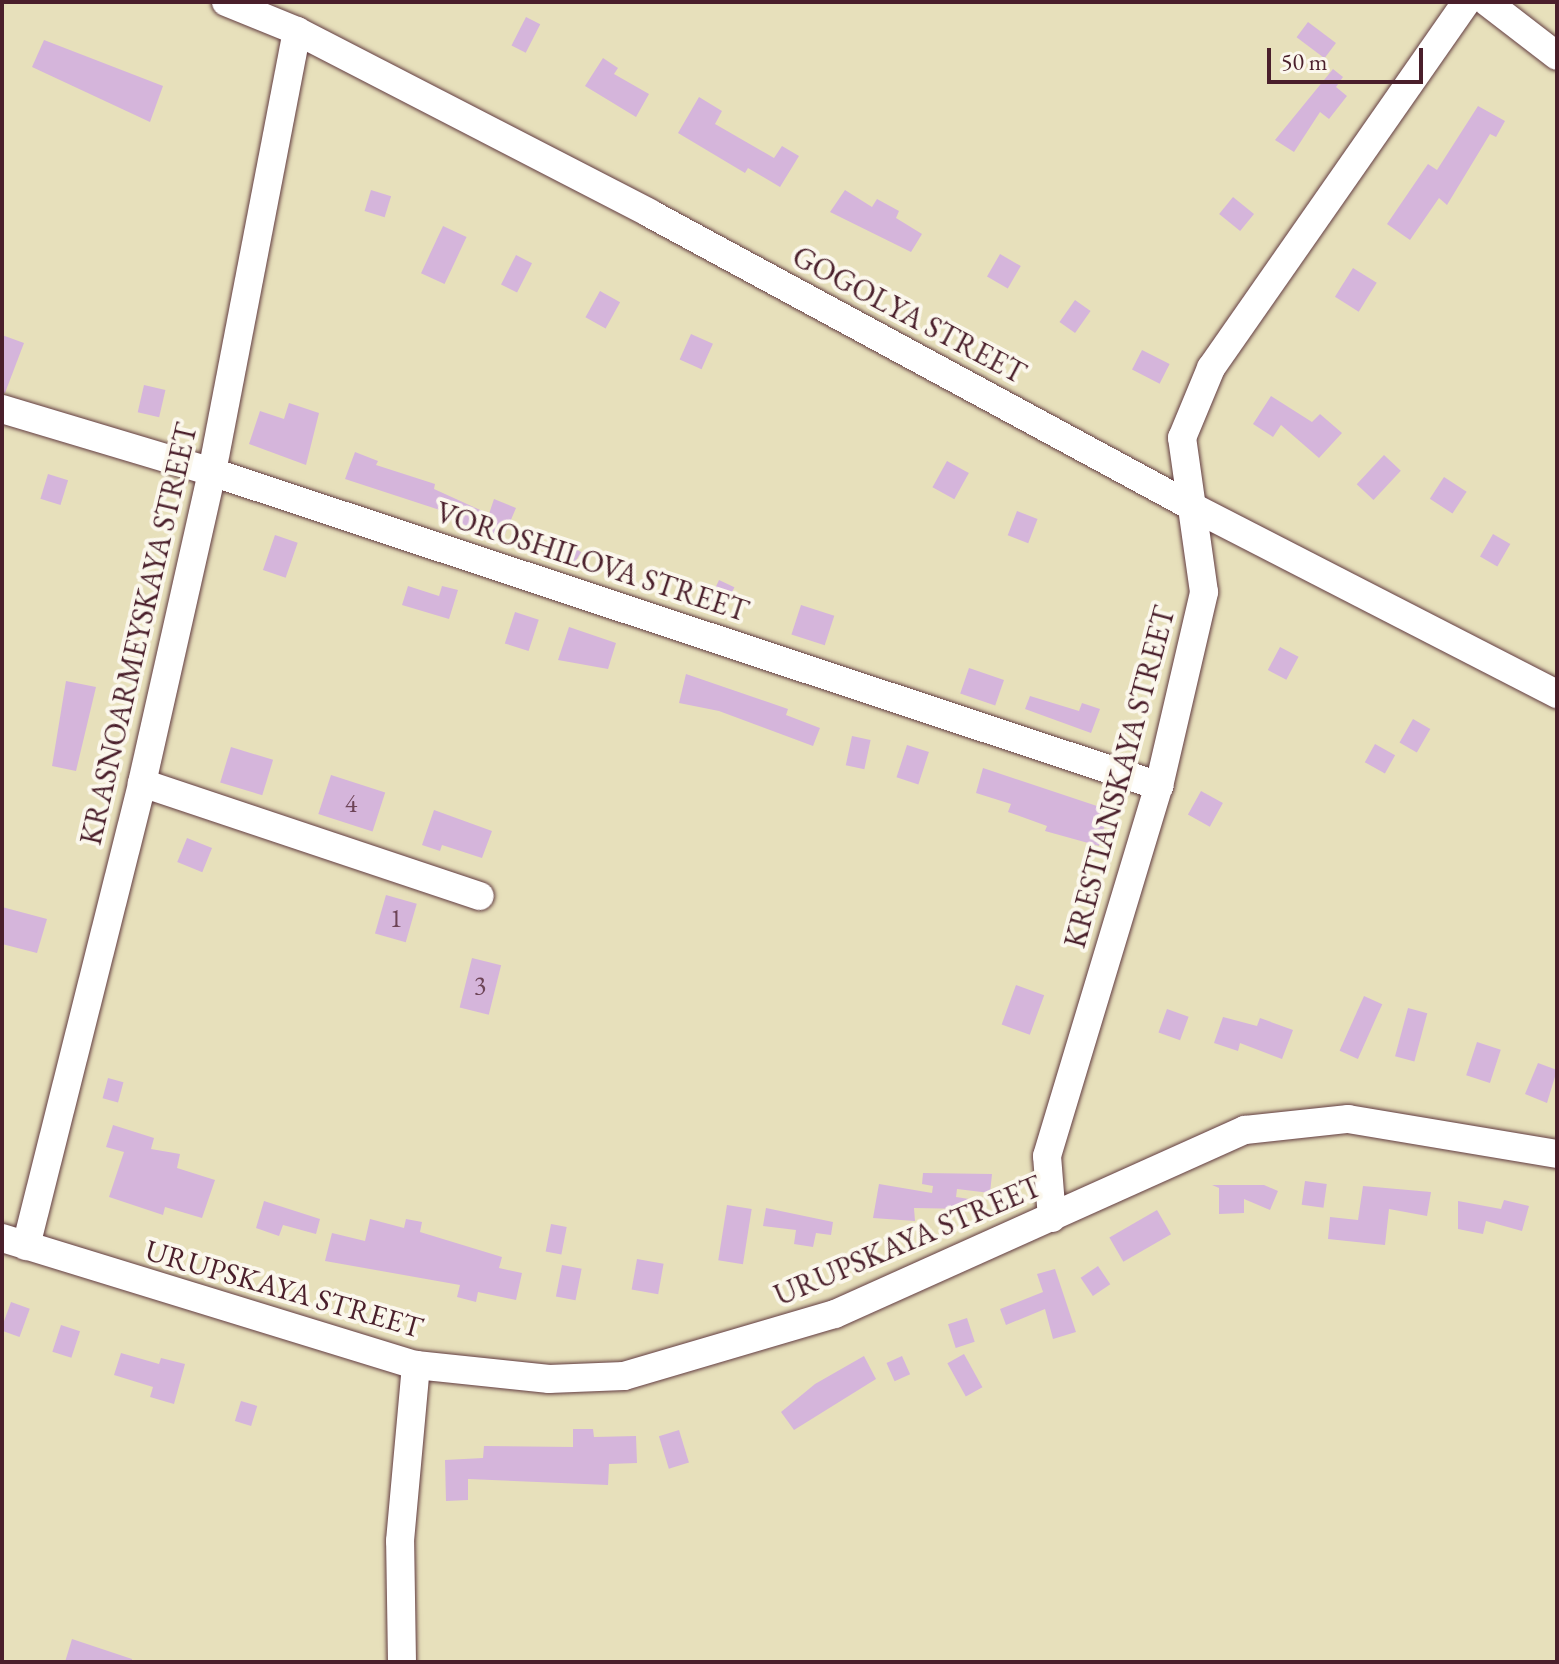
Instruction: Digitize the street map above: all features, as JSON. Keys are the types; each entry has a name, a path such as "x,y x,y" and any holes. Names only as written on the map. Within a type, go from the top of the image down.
{"street":[{"name":"KRESTIANSKAYA STREET","path":"1052,1218 1047,1156 1159,786 1204,592 1189,505 1182,438 1211,368 1466,2"},
{"path":"1487,2 1557,56"},
{"name":"GOGOLYA STREET","path":"234,4 297,31 649,213 1189,505 1557,694"},
{"name":"KRASNOARMEYSKAYA STREET","path":"14,1242 142,783 212,472 297,31"},
{"name":"VOROSHILOVA STREET","path":"2,409 212,472 1159,786"},
{"path":"142,783 480,896"},
{"name":"URUPSKAYA STREET","path":"14,1242 416,1365 549,1379 639,1373 835,1314 1245,1130 1348,1119 1557,1154"},
{"path":"402,1662 400,1541 416,1365"}],"building":[{"path":"526,17 540,24 526,53 511,46"},
{"path":"1308,22 1336,43 1325,58 1297,37"},
{"path":"44,40 163,86 150,122 32,67"},
{"path":"603,58 618,68 614,74 649,94 636,117 585,86"},
{"path":"1333,69 1343,77 1336,87 1347,96 1329,119 1320,112 1294,152 1275,140"},
{"path":"699,97 722,111 715,124 774,158 782,146 799,156 780,187 748,168 745,173 678,133"},
{"path":"1478,106 1505,121 1496,137 1490,134 1447,205 1439,198 1410,240 1387,224 1428,164 1437,170"},
{"path":"371,190 391,196 385,217 365,211"},
{"path":"845,190 872,207 877,199 899,211 896,218 922,234 911,252 830,212"},
{"path":"1233,197 1254,214 1240,231 1219,214"},
{"path":"443,226 467,237 445,284 421,273"},
{"path":"1000,254 1021,266 1008,289 987,277"},
{"path":"516,255 532,263 517,293 501,284"},
{"path":"1353,268 1377,283 1359,312 1335,297"},
{"path":"600,291 620,302 606,328 585,317"},
{"path":"1075,300 1091,311 1075,333 1060,322"},
{"path":"691,334 713,344 702,369 680,360"},
{"path":"2,335 24,343 5,393 2,392"},
{"path":"1142,350 1170,364 1160,384 1132,370"},
{"path":"144,385 165,390 159,417 138,412"},
{"path":"1271,396 1312,422 1320,414 1342,433 1319,458 1281,425 1273,437 1253,424"},
{"path":"289,403 319,413 306,465 249,444 260,411 284,419"},
{"path":"355,452 378,461 376,465 435,484 434,489 489,514 494,499 516,508 502,541 450,519 452,514 345,479"},
{"path":"1384,455 1401,471 1374,500 1357,484"},
{"path":"947,461 969,473 954,499 932,487"},
{"path":"48,474 68,480 60,505 40,499"},
{"path":"1444,477 1467,492 1452,514 1430,499"},
{"path":"1017,511 1038,519 1028,543 1008,535"},
{"path":"1493,534 1510,544 1497,567 1480,557"},
{"path":"275,535 298,543 286,578 263,570"},
{"path":"567,543 581,552 572,567 558,557"},
{"path":"719,580 734,587 721,616 705,609"},
{"path":"408,586 439,596 442,586 458,590 449,619 402,605"},
{"path":"801,605 834,616 825,645 791,634"},
{"path":"515,612 539,620 529,651 505,643"},
{"path":"569,627 616,643 608,669 558,660"},
{"path":"1280,647 1299,657 1286,680 1268,670"},
{"path":"969,668 1004,680 995,706 960,694"},
{"path":"686,674 788,709 786,715 820,728 813,746 719,711 679,703"},
{"path":"66,681 96,687 76,771 52,766"},
{"path":"1030,696 1079,711 1082,703 1100,709 1091,733 1025,709"},
{"path":"1413,719 1430,729 1417,752 1400,742"},
{"path":"852,736 871,740 864,769 846,765"},
{"path":"1375,744 1395,755 1385,774 1365,762"},
{"path":"907,745 929,752 918,784 896,777"},
{"path":"231,747 273,760 262,795 220,782"},
{"path":"983,768 1109,810 1099,846 1045,831 1047,826 1008,812 1011,804 976,793"},
{"path":"331,775 385,793 373,832 318,814"},
{"path":"1201,791 1223,803 1210,827 1188,815"},
{"path":"434,810 492,831 482,858 442,845 440,851 422,845"},
{"path":"187,838 212,848 202,872 177,862"},
{"path":"386,895 417,904 406,942 375,933"},
{"path":"2,907 47,919 37,953 2,944"},
{"path":"472,958 501,965 489,1015 460,1007"},
{"path":"1016,985 1044,995 1030,1035 1002,1024"},
{"path":"1364,996 1382,1004 1358,1059 1340,1051"},
{"path":"1408,1008 1427,1013 1414,1061 1395,1056"},
{"path":"1167,1009 1189,1017 1180,1040 1158,1032"},
{"path":"1223,1017 1257,1026 1260,1018 1293,1030 1282,1059 1240,1043 1238,1051 1214,1043"},
{"path":"1477,1042 1501,1050 1490,1083 1466,1075"},
{"path":"1538,1063 1557,1070 1547,1103 1525,1094"},
{"path":"108,1078 123,1082 118,1102 103,1098"},
{"path":"113,1125 154,1138 151,1149 180,1154 177,1168 215,1180 202,1218 165,1207 163,1215 109,1197 124,1152 106,1147"},
{"path":"923,1173 992,1174 990,1193 957,1189 956,1197 969,1199 968,1209 914,1208 915,1221 873,1218 879,1184 932,1193 933,1186 922,1184"},
{"path":"1305,1181 1327,1184 1323,1208 1302,1205"},
{"path":"1212,1185 1264,1185 1278,1191 1270,1210 1244,1199 1244,1213 1219,1214 1219,1188"},
{"path":"1363,1186 1431,1192 1427,1216 1389,1209 1385,1245 1328,1239 1330,1217 1358,1220"},
{"path":"1504,1200 1529,1206 1522,1231 1486,1221 1483,1234 1458,1229 1458,1201 1501,1209"},
{"path":"264,1201 320,1219 316,1234 283,1225 279,1236 256,1228"},
{"path":"727,1205 752,1209 743,1264 718,1260"},
{"path":"766,1208 833,1222 831,1235 816,1233 813,1247 794,1244 796,1230 763,1226"},
{"path":"1157,1210 1171,1234 1123,1262 1109,1238"},
{"path":"370,1219 404,1228 406,1219 422,1222 420,1232 502,1257 499,1268 522,1273 516,1300 478,1292 476,1302 457,1297 460,1285 325,1261 332,1233 365,1241"},
{"path":"551,1224 567,1227 561,1255 546,1251"},
{"path":"637,1259 664,1264 658,1294 632,1290"},
{"path":"562,1265 582,1269 576,1300 556,1296"},
{"path":"1098,1266 1110,1284 1093,1296 1081,1278"},
{"path":"1055,1269 1076,1332 1053,1339 1045,1309 1006,1325 1000,1309 1043,1292 1037,1274"},
{"path":"11,1302 30,1309 20,1337 2,1331"},
{"path":"967,1318 975,1342 956,1348 948,1324"},
{"path":"61,1325 80,1331 71,1358 52,1352"},
{"path":"121,1353 159,1364 161,1358 185,1364 174,1404 150,1397 153,1387 114,1375"},
{"path":"964,1354 982,1387 966,1396 947,1363"},
{"path":"864,1356 876,1379 794,1430 781,1412 815,1384"},
{"path":"902,1356 910,1374 895,1381 886,1363"},
{"path":"241,1401 257,1406 251,1426 235,1421"},
{"path":"573,1429 593,1429 594,1437 636,1436 637,1463 609,1464 608,1485 468,1479 468,1500 446,1501 445,1460 483,1458 484,1446 573,1447"},
{"path":"679,1430 689,1463 669,1469 659,1436"},
{"path":"72,1639 132,1659 132,1662 65,1662"}]}
